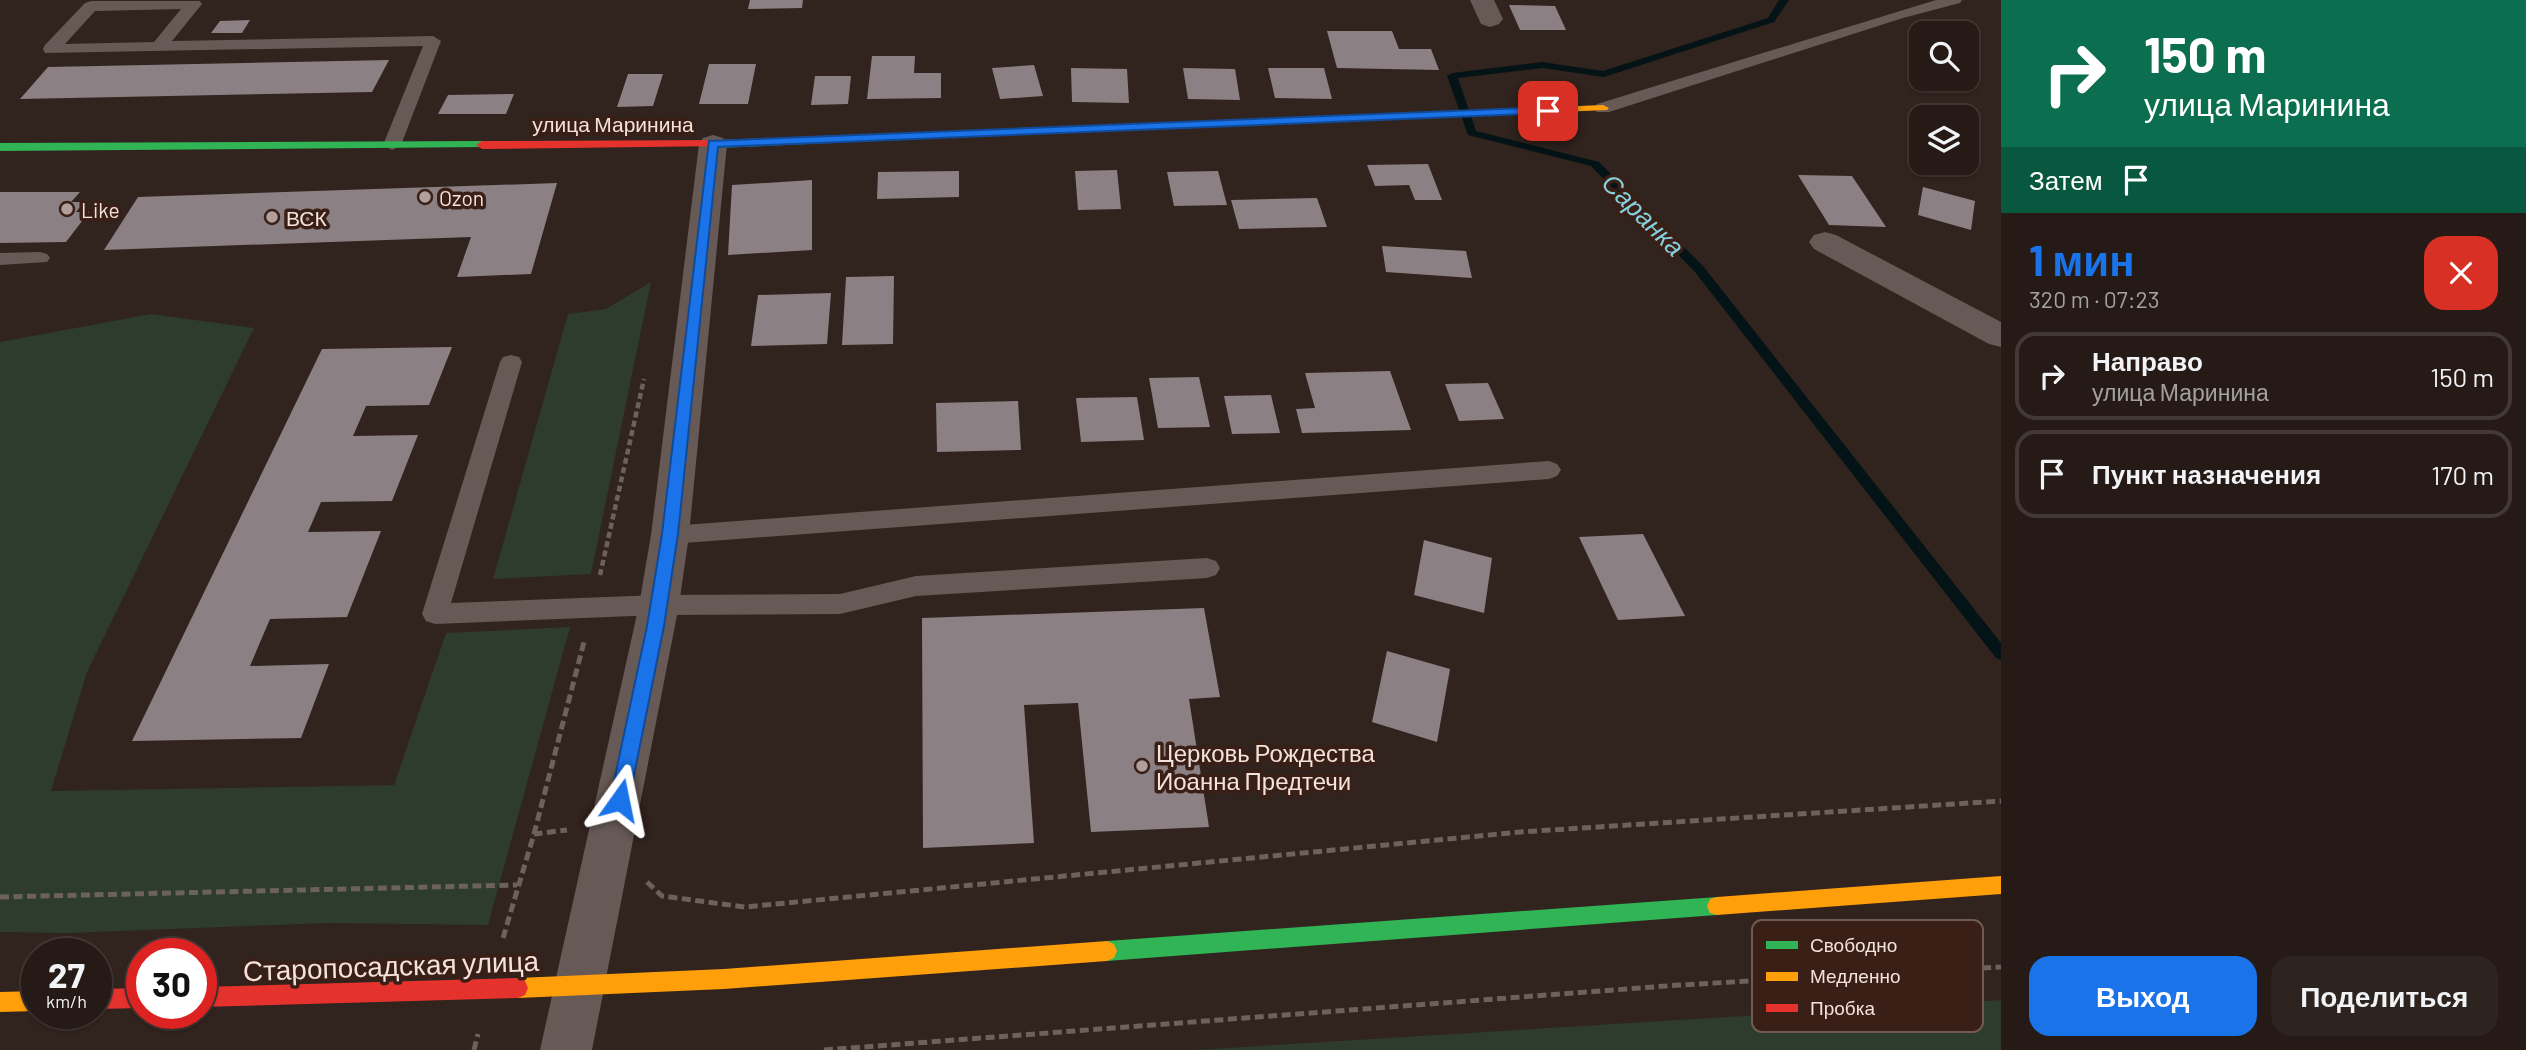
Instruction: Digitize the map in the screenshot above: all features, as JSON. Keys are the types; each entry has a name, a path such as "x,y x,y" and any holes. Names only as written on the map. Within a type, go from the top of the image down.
{"street":[{"name":"улица Маринина","path":"0,148 713,144 1603,108"},
{"path":"566,1050 582,985 659,605 670,534 713,144"},
{"path":"1825,242 2001,336"},
{"name":"Старопосадская улица","path":"217,996 724,979 2001,885"},
{"path":"0,1002 21,1001"}],"lane":[{"path":"1603,108 1897,15 1954,0"},
{"path":"159,47 194,4 92,6 51,49 64,49 159,47 433,41 392,145"},
{"path":"0,259 40,258"},
{"path":"511,362 435,614 659,605 840,604 916,586 1207,568"},
{"path":"670,534 1549,470"}],"path":[{"path":"534,834 593,607 644,378"},
{"path":"745,907 1520,832 2001,801"},
{"path":"0,897 517,885"},
{"path":"1983,968 2001,967"},
{"path":"824,1050 1752,981"}],"green space":[{"path":"651,282 591,574 493,579 568,314 606,309"},
{"path":"151,314 254,328 87,672 51,791 394,785 446,633 570,627 488,925 329,923 68,933 0,932 0,342"},
{"path":"2001,1000 2001,1050 1195,1050 1752,1015 1752,1032 1983,1032 1983,1001"}],"building":[{"path":"750,0 803,0 802,8 748,9"},
{"path":"1509,5 1555,6 1566,30 1520,30"},
{"path":"250,20 242,33 211,33 220,21"},
{"path":"1327,31 1392,31 1399,49 1431,49 1439,70 1337,68"},
{"path":"872,56 915,56 914,73 941,73 941,98 867,99"},
{"path":"389,60 372,92 20,99 48,67"},
{"path":"709,64 756,64 748,104 699,104"},
{"path":"1034,65 1043,96 1000,99 992,68"},
{"path":"1071,68 1127,69 1129,103 1072,102"},
{"path":"1183,68 1235,69 1240,100 1188,99"},
{"path":"1268,68 1324,68 1332,99 1275,98"},
{"path":"628,74 663,74 653,106 617,107"},
{"path":"815,76 851,76 848,104 811,105"},
{"path":"514,94 506,114 438,114 448,95"},
{"path":"1428,164 1442,200 1415,200 1409,185 1375,186 1367,165"},
{"path":"1117,170 1121,209 1078,210 1075,171"},
{"path":"959,171 959,197 877,199 878,172"},
{"path":"1218,171 1227,205 1174,206 1167,172"},
{"path":"1798,175 1852,176 1886,227 1829,225"},
{"path":"812,180 812,250 728,255 732,185"},
{"path":"557,183 531,274 457,277 471,237 104,250 138,197"},
{"path":"1923,187 1975,201 1971,230 1918,215"},
{"path":"0,192 80,192 71,202 84,202 76,212 89,212 66,242 0,243"},
{"path":"1317,198 1327,227 1239,229 1231,200"},
{"path":"1382,246 1466,251 1472,278 1386,272"},
{"path":"894,276 893,344 842,345 846,277"},
{"path":"831,293 827,344 751,346 758,295"},
{"path":"452,347 429,405 366,406 353,436 418,435 392,501 321,502 308,532 381,531 347,617 270,619 250,666 329,664 301,738 132,741 322,349"},
{"path":"1390,371 1411,430 1302,433 1296,409 1315,408 1305,373"},
{"path":"1199,377 1210,427 1158,428 1149,378"},
{"path":"1488,383 1504,419 1459,421 1445,384"},
{"path":"1271,395 1280,433 1232,434 1224,396"},
{"path":"1137,397 1144,440 1081,442 1076,398"},
{"path":"1018,401 1021,450 937,452 936,403"},
{"path":"1643,534 1685,616 1618,620 1579,537"},
{"path":"1424,540 1492,558 1484,613 1414,595"},
{"name":"Церковь Рождества Иоанна Предтечи","path":"1204,608 1220,697 1189,699 1209,827 1091,832 1078,703 1024,705 1034,843 923,848 922,618"},
{"path":"1387,651 1450,669 1437,742 1372,722"}],"waterway":[{"name":"Саранка","path":"1784,0 1771,20 1604,74 1542,65 1452,76 1472,133 1595,164 1699,269 2001,654"}],"traffic: fast":[{"path":"718,144 1045,131"},
{"path":"0,147 482,145"},
{"path":"1107,951 1717,906"}],"traffic: slow":[{"path":"1045,131 1603,108"},
{"path":"1717,906 2001,885"},
{"path":"518,988 724,979 1107,951"},
{"path":"0,1002 21,1001"}],"traffic: jam":[{"path":"482,145 718,144"},
{"path":"217,997 518,988"},
{"path":"112,999 126,998"}],"place":[{"name":"Ozon","path":"425,197"},
{"name":"Like","path":"67,209"},
{"name":"ВСК","path":"272,217"},
{"name":"Церковь Рождества Иоанна Предтечи","path":"1142,766"}],"route":[{"path":"620,800 656,626 670,534 713,144 1548,111"}]}
